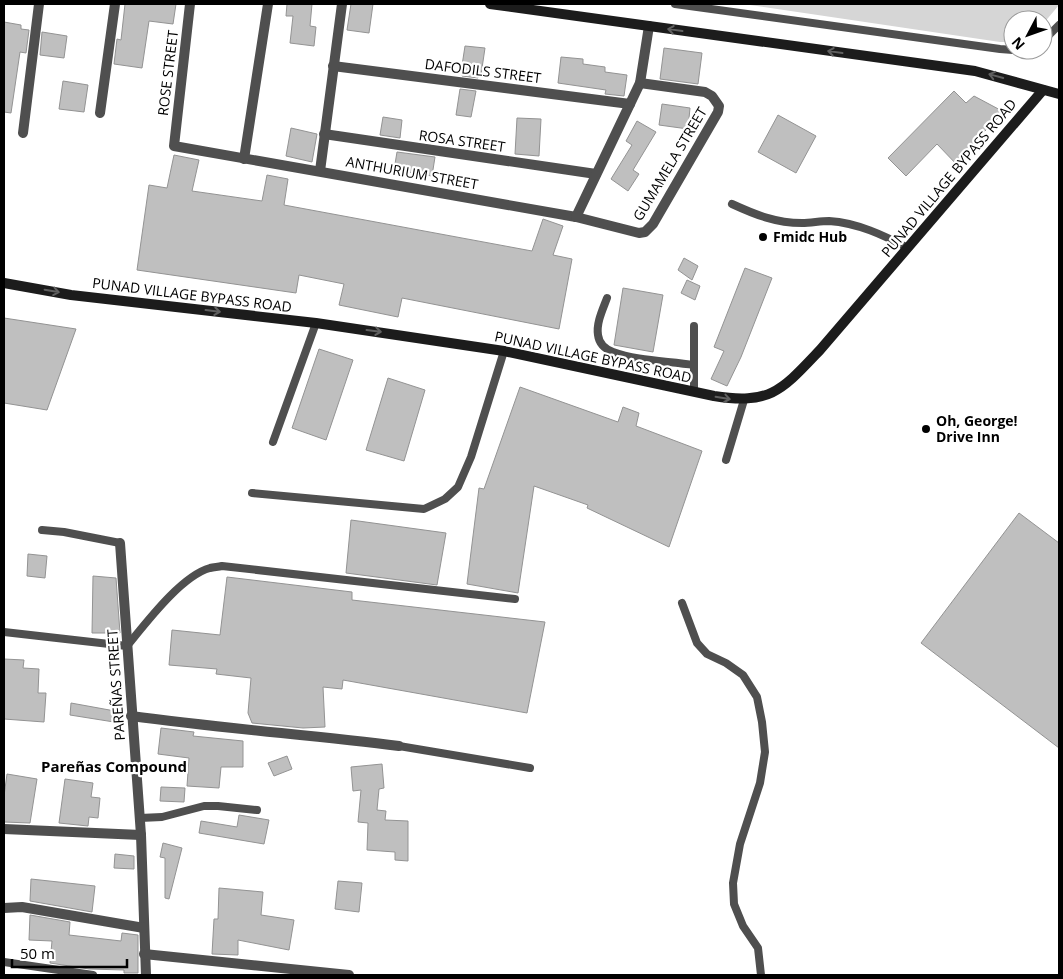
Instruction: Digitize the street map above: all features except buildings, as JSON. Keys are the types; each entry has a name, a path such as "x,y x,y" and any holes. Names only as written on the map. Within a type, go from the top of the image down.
{"main road":[{"name":"PUNAD VILLAGE BYPASS ROAD","path":"490,4 975,71 1059,94"},
{"name":"PUNAD VILLAGE BYPASS ROAD","path":"4,283 71,295 316,324 504,351 694,392 744,400 760,398 772,394 796,375 820,350 1043,90"}],"street":[{"path":"23,133 39,4"},
{"path":"100,113 115,4"},
{"name":"ROSE STREET","path":"174,146 190,4"},
{"path":"244,158 268,4"},
{"path":"320,171 342,4"},
{"path":"576,217 640,83 649,26"},
{"name":"DAFODILS STREET","path":"333,66 630,104"},
{"name":"GUMAMELA STREET","path":"640,83 704,92 712,96 719,106 718,112 653,224 645,232"},
{"name":"ROSA STREET","path":"324,134 596,174"},
{"name":"ANTHURIUM STREET","path":"174,146 576,217 634,232 645,232"},
{"name":"PAREÑAS STREET","path":"120,543 131,716 140,818 146,975"},
{"path":"131,716 202,726 398,746"},
{"path":"4,830 141,835"},
{"path":"4,908 22,907 144,928"},
{"path":"144,954 349,975"}],"lane":[{"path":"675,4 1003,49"},
{"path":"732,204 758,217 780,222 829,221 855,226 879,233 908,248"},
{"path":"607,298 598,325 598,336 601,344 612,352 634,357 694,365"},
{"path":"273,442 316,324"},
{"path":"694,326 694,392"},
{"path":"252,493 424,510 445,499 458,487 472,456 504,351"},
{"path":"726,460 744,400"},
{"path":"42,530 72,533 120,543"},
{"path":"4,632 127,646 180,586 197,574 216,567 514,599"},
{"path":"682,603 697,643 707,654 726,662 742,675 757,697 759,705 765,752 760,783 740,844 733,883 734,904 743,926 758,948 760,975"},
{"path":"398,746 530,768"},
{"path":"140,818 162,817 204,806 257,810"},
{"path":"4,962 93,975"}],"shaded area":[{"path":"743,4 1059,4 1053,12 1053,10 1003,10 1003,42"}],"place":[{"name":"Fmidc Hub","path":"763,237"},
{"name":"Oh, George! Drive Inn","path":"926,429"}],"district":[{"name":"Pareñas Compound","path":"114,767"}]}
